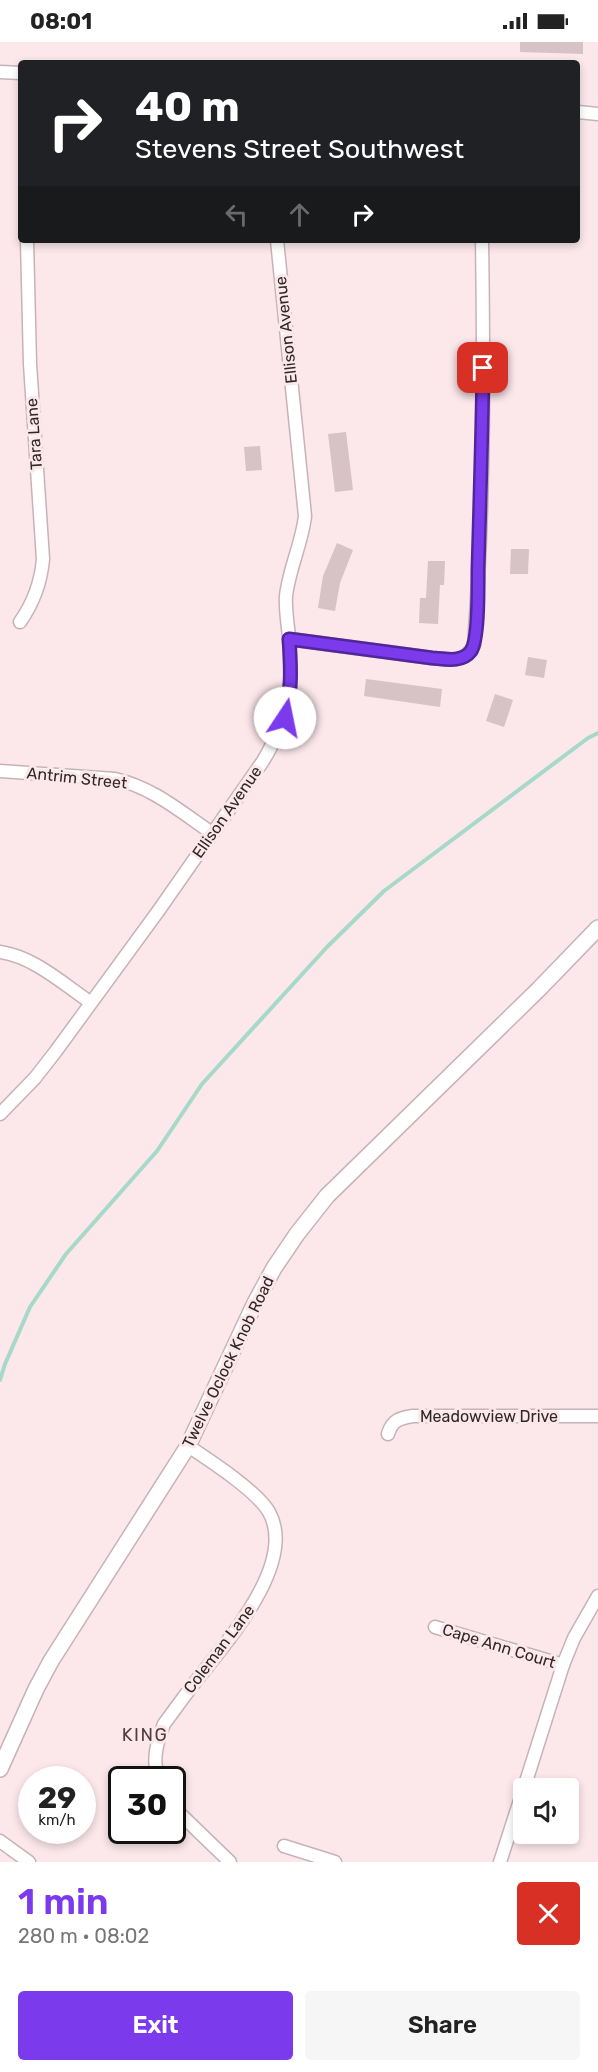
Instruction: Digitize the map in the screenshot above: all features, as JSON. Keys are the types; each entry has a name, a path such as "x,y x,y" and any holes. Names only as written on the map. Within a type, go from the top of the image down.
{"street":[{"path":"0,72 18,73"},
{"path":"580,112 598,114"},
{"name":"Tara Lane","path":"20,622 36,594 43,559 30,364 27,243"},
{"name":"Ellison Avenue","path":"0,1114 35,1078 159,910 263,761 277,738 285,718 292,678 285,600 287,584 304,531 305,516 277,243"},
{"path":"289,639 432,658 456,659 470,653 474,645 481,504 482,243"},
{"name":"Antrim Street","path":"0,771 115,779 132,783 156,795 212,833"},
{"name":"Twelve Oclock Knob Road","path":"0,1769 51,1660 188,1446 255,1303 291,1242 327,1196 598,928"},
{"path":"0,952 29,960 90,1002"},
{"name":"Meadowview Drive","path":"388,1434 394,1421 413,1416 598,1416"},
{"name":"Coleman Lane","path":"155,1766 158,1741 164,1724 255,1602 266,1578 275,1536 274,1524 262,1502 219,1467 188,1446"},
{"path":"527,1778 563,1665 574,1638 598,1596"},
{"name":"Cape Ann Court","path":"435,1627 563,1665"},
{"path":"186,1820 230,1862"},
{"path":"500,1862 513,1822"},
{"path":"0,1841 29,1862"},
{"path":"284,1846 335,1862"}],"building":[{"path":"520,42 583,42 583,54 520,52"},
{"path":"346,432 353,490 335,492 328,434"},
{"path":"260,446 262,470 246,471 244,447"},
{"path":"337,543 353,550 340,583 335,611 318,608 323,576"},
{"path":"511,549 529,549 528,574 510,574"},
{"path":"428,561 445,561 444,585 440,585 438,624 419,623 420,598 426,598"},
{"path":"528,657 547,660 544,678 525,675"},
{"path":"366,679 442,689 440,707 364,696"},
{"path":"495,694 513,700 504,727 486,721"}],"waterway":[{"path":"0,1380 30,1307 66,1254 157,1151 202,1084 327,947 384,891 588,738 598,733"}],"district":[{"name":"KING","path":"145,1735"}],"route":[{"path":"285,718 292,678 289,639 432,658 456,659 470,653 474,645 477,603 483,368"}]}
